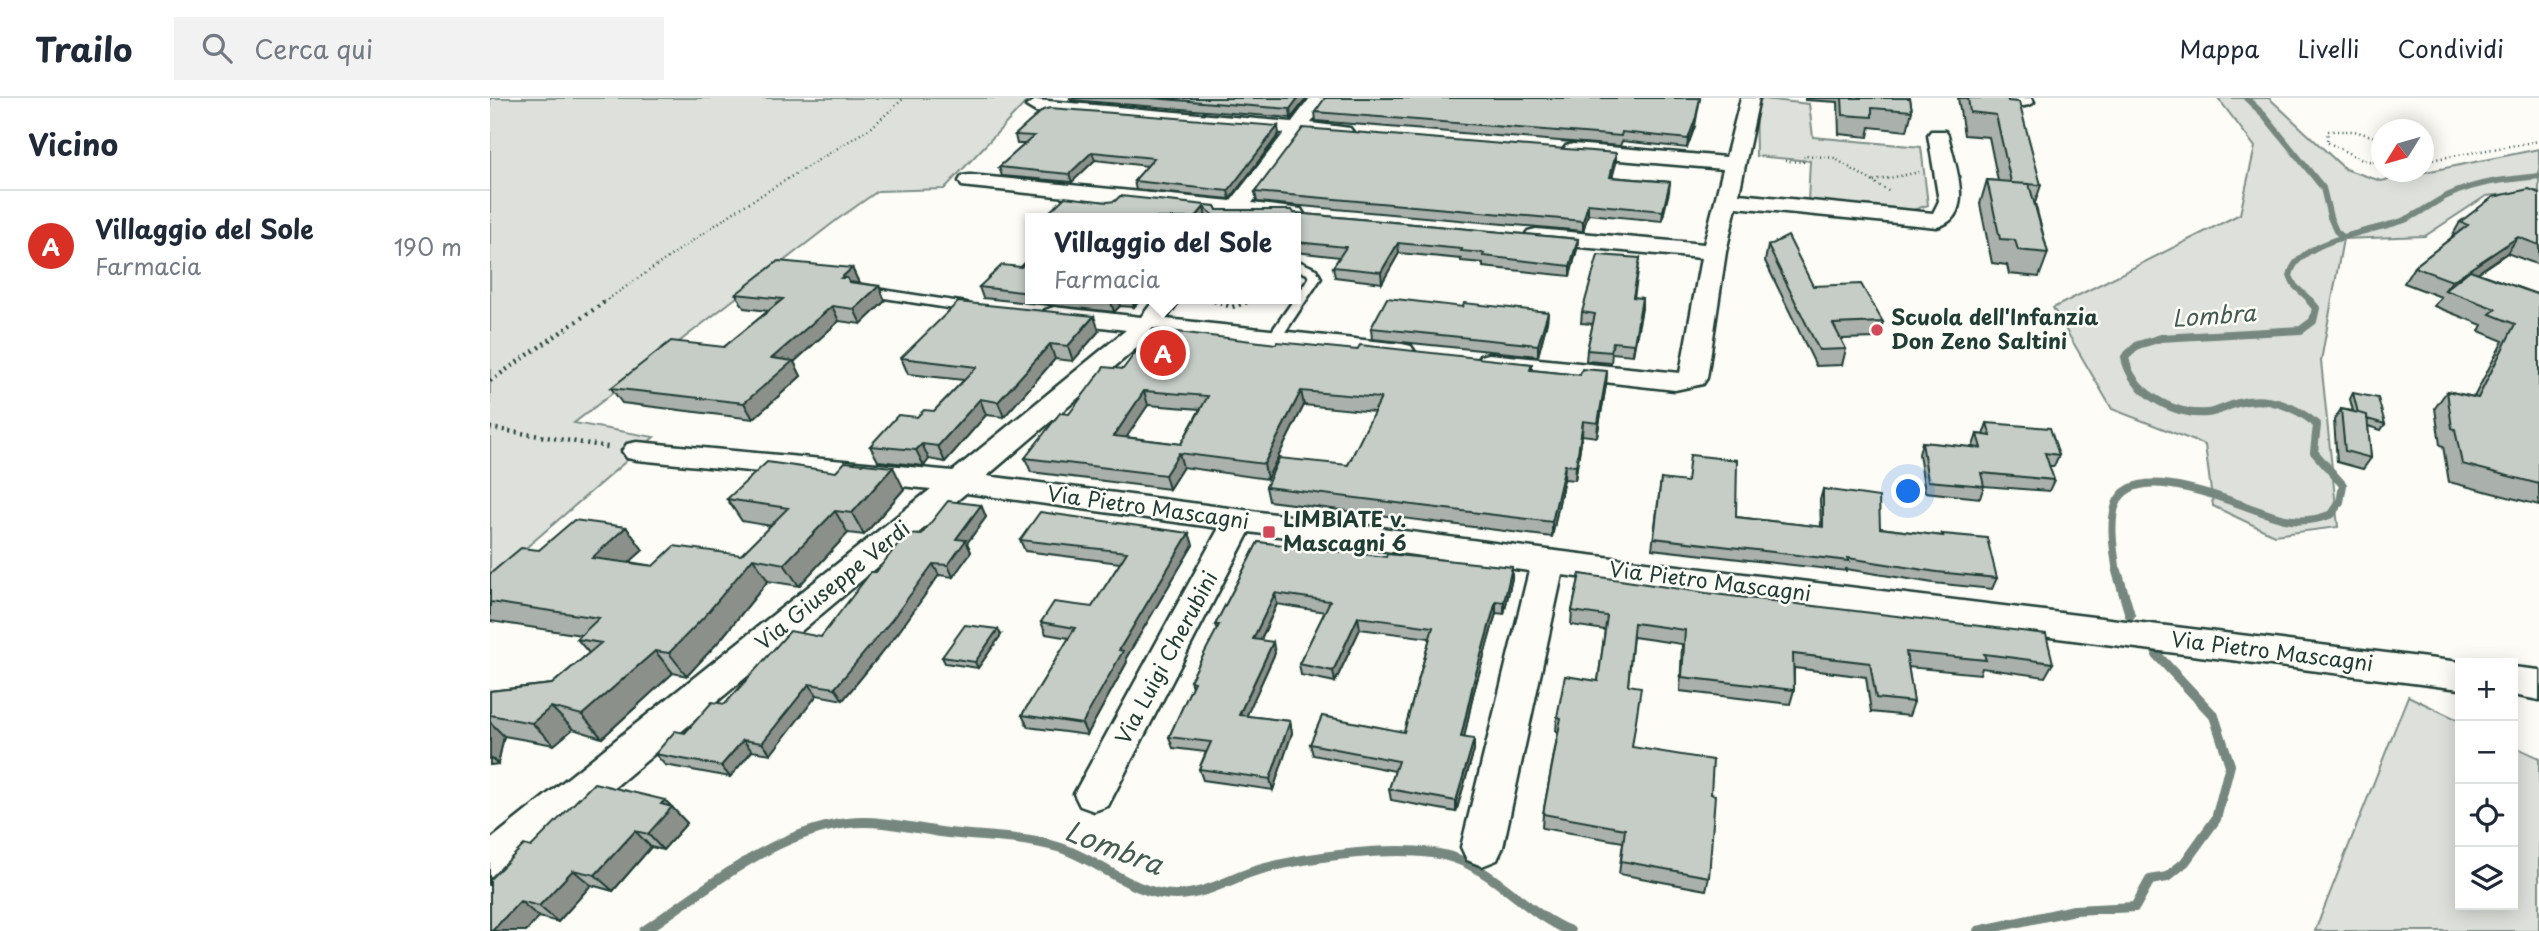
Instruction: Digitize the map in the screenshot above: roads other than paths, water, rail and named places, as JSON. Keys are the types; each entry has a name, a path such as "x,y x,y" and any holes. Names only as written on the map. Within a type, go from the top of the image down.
{"street":[{"path":"1234,213 1321,98"},
{"path":"1470,360 1675,382 1693,378 1714,252 1750,98"},
{"path":"1973,98 2025,102"},
{"path":"1036,106 1362,133"},
{"path":"1726,200 1937,220 1946,214 1950,201 1938,135"},
{"path":"1556,149 1735,164"},
{"path":"970,181 1225,213"},
{"path":"1301,216 1317,216"},
{"path":"1508,233 1714,252"},
{"name":"Via Giuseppe Verdi","path":"490,865 960,482 1149,324 1164,304"},
{"path":"967,307 993,309"},
{"path":"1032,313 1429,355"},
{"name":"Via Pietro Mascagni","path":"637,451 960,482 1548,562 2455,674"},
{"name":"Via Luigi Cherubini","path":"1094,794 1239,522"},
{"path":"1482,847 1548,562"},
{"path":"2518,682 2539,685"}],"lane":[{"path":"1301,266 1312,272 1315,278 1301,299"},
{"path":"860,291 967,307"},
{"path":"1274,338 1297,304"}],"waterway":[{"path":"2246,98 2264,115 2323,188 2330,217 2336,231 2343,237"},
{"name":"Lombra","path":"2312,302 2295,286 2290,276 2295,264 2321,245 2402,221 2443,198 2471,187 2539,176"},
{"name":"Lombra","path":"2117,573 2112,529 2116,504 2128,490 2146,484 2169,484 2195,490 2285,519 2308,520 2332,514 2340,502 2343,485 2314,452 2317,425 2309,418 2280,404 2259,400 2238,403 2207,413 2194,413 2167,406 2135,381 2125,357 2138,345 2161,338 2301,330 2313,321 2316,308 2310,301"},
{"name":"Lombra","path":"2117,571 2130,615"},
{"name":"Lombra","path":"1978,931 2074,910 2135,907 2150,880 2167,877 2185,862 2216,819 2230,765 2214,716 2157,655"},
{"name":"Lombra","path":"644,931 715,881 766,850 820,829 860,822 1017,839 1058,847 1073,852 1143,889 1174,895 1195,893 1255,871 1300,861 1383,851 1434,853 1454,858 1485,873 1540,915 1570,931"}],"place":[{"name":"Scuola dell'Infanzia Don Zeno Saltini","path":"1877,330"},
{"name":"Villaggio del Sole","path":"1163,353"},
{"name":"LIMBIATE v. Mascagni 6","path":"1269,532"}]}
